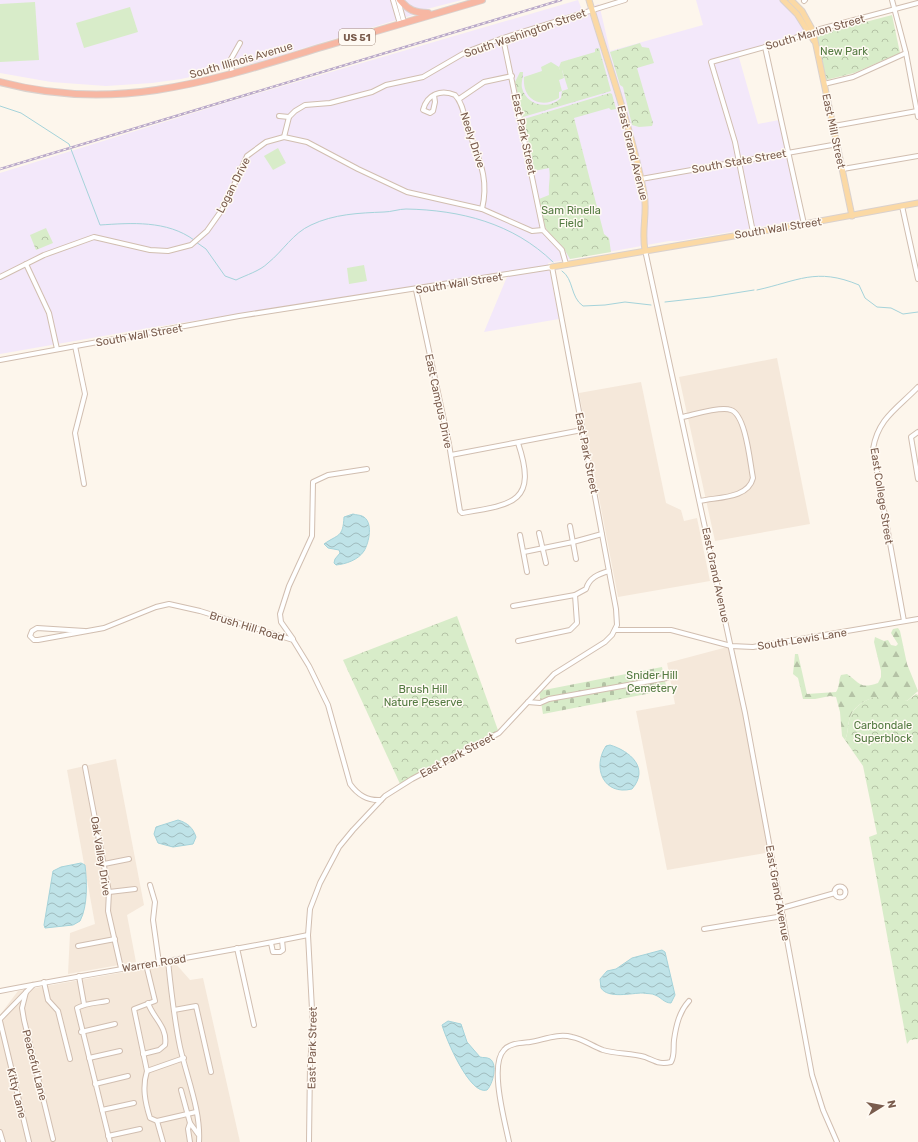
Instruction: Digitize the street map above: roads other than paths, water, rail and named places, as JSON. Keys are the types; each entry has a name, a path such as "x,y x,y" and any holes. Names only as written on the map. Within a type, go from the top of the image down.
{"highway":[{"path":"399,0 406,8 416,13 438,13"},
{"name":"South Illinois Avenue","path":"0,82 44,91 79,94 119,95 183,87 232,74 482,0"}],"main road":[{"name":"East Grand Avenue","path":"589,0 641,179 646,205 644,227 645,250"},
{"name":"East Mill Street","path":"783,0 797,14 811,32"},
{"name":"East Mill Street","path":"791,0 802,12 816,46 838,144 852,216"},
{"name":"South Wall Street","path":"552,267 852,216 918,203"}],"street":[{"path":"393,0 402,23"},
{"path":"399,0 402,23"},
{"name":"South Washington Street","path":"290,117 295,111 305,105 330,103 372,92 386,85 423,77 456,57 503,38 625,0"},
{"path":"892,0 906,53 918,117"},
{"name":"South Marion Street","path":"739,161 729,119 711,62 766,47 811,32 918,3"},
{"name":"East Park Street","path":"503,38 543,230"},
{"path":"232,74 231,59 240,44"},
{"path":"766,47 804,224"},
{"path":"824,84 853,77 906,53"},
{"path":"459,99 484,82 512,76"},
{"path":"913,91 918,90"},
{"name":"Neely Drive","path":"434,95 447,92 455,95 459,99 482,167 486,191 482,209"},
{"path":"834,126 917,111"},
{"path":"279,116 290,117 284,137"},
{"name":"Logan Drive","path":"0,277 44,255 94,237 150,250 181,248 196,241 207,231 224,207 247,156 266,142 284,137 307,142 358,169 407,192 482,209 532,231 543,230"},
{"name":"South State Street","path":"641,179 838,144"},
{"path":"843,169 918,156"},
{"path":"739,161 753,232"},
{"path":"902,206 918,279"},
{"path":"543,230 562,250 566,264"},
{"name":"East Grand Avenue","path":"645,250 731,646 782,908 812,1075 823,1110 837,1142"},
{"path":"26,264 49,313 56,349"},
{"name":"East Park Street","path":"309,1142 310,1065 313,1016 308,935 310,909 320,883 335,855 353,830 381,800 412,779 498,733 554,674 605,642 615,630 617,624 617,613 552,267"},
{"name":"South Wall Street","path":"0,360 254,314 416,290 552,267"},
{"name":"East Campus Drive","path":"416,290 451,455 456,492 460,511 462,513 499,507 509,504 517,497 524,486 526,475 518,443"},
{"path":"75,346 85,394 74,433 84,484"},
{"name":"East College Street","path":"904,621 873,449 875,436 882,423 918,387"},
{"path":"682,417 724,409 732,410 737,413 742,422 753,478 752,482 749,487 741,493 700,501"},
{"path":"451,455 582,430"},
{"path":"918,432 911,437 918,479"},
{"path":"293,640 281,622 280,614 289,586 312,536 313,482 328,475 366,470"},
{"path":"570,526 576,559"},
{"path":"539,533 546,564"},
{"path":"524,552 573,542 602,534"},
{"path":"520,535 527,572"},
{"path":"513,606 575,595 586,589 588,583 593,578 599,574 609,571"},
{"path":"518,641 570,630 578,623 575,595"},
{"name":"Brush Hill Road","path":"85,631 37,628 32,631 30,636 34,640 38,640 104,628 156,607 174,604 293,640 310,666 328,705 350,784 356,791 369,800 381,800"},
{"name":"South Lewis Lane","path":"615,630 671,630 731,646 753,647 768,646 918,619"},
{"path":"528,702 540,703 549,699 667,678"},
{"name":"Oak Valley Drive","path":"85,767 109,892 108,911 121,968"},
{"path":"104,864 129,859"},
{"path":"150,885 155,902 152,920 159,963"},
{"path":"109,892 135,889"},
{"path":"782,908 835,893"},
{"path":"704,929 783,916"},
{"name":"Warren Road","path":"0,991 121,968 159,963 271,943 308,935"},
{"path":"78,946 115,939"},
{"path":"271,943 273,952 280,952 283,950 282,940"},
{"path":"237,948 254,1025"},
{"path":"168,961 174,1010 200,1129 198,1134 199,1142"},
{"path":"146,964 155,1001 134,1009 147,1071 144,1087 150,1118 157,1121 196,1112"},
{"path":"79,976 84,1004"},
{"path":"44,982 48,1000 58,1011 70,1059"},
{"name":"Kitty Lane","path":"29,1142 0,1020 34,984"},
{"name":"Peaceful Lane","path":"26,992 22,1008 24,1020 53,1139"},
{"path":"107,1001 89,1005 84,1004 77,1008 110,1142"},
{"path":"509,1142 498,1079 498,1064 501,1053 505,1048 558,1036 571,1036 602,1050 618,1054 644,1057 663,1064 671,1062 674,1057 674,1039 678,1018 688,1001"},
{"path":"144,1054 158,1050 165,1045 166,1040 158,1019 152,1015 148,1003"},
{"path":"174,1010 196,1006 212,1072"},
{"path":"82,1032 115,1024"},
{"path":"89,1058 120,1051"},
{"path":"147,1071 184,1058"},
{"path":"95,1084 128,1076"},
{"path":"181,1090 190,1124 198,1134"},
{"path":"102,1110 134,1103"},
{"path":"157,1121 164,1142"},
{"path":"190,1124 188,1129 190,1142"},
{"path":"108,1136 140,1129"},
{"path":"0,1132 2,1142"}],"water":[{"path":"353,514 362,516 368,522 369,538 364,551 358,557 348,563 336,565 334,563 335,559 340,553 339,550 328,548 324,544 339,535 342,529 344,517"},
{"path":"610,745 624,751 635,761 638,767 639,774 632,789 622,790 614,788 607,784 603,778 600,771 600,763 606,746"},
{"path":"178,820 190,826 196,837 193,844 173,847 158,843 154,834 156,827"},
{"path":"81,863 85,865 86,901 80,921 73,925 45,928 44,925 53,871 61,867"},
{"path":"662,950 665,952 675,995 671,1003 666,1002 652,994 643,993 620,995 609,993 601,988 600,979 607,971 616,969 632,958"},
{"path":"448,1021 461,1024 467,1042 480,1057 489,1058 494,1065 494,1074 487,1090 480,1090 466,1076 448,1042 442,1025"}],"waterway":[{"path":"0,106 21,113 69,144 100,225 148,224 161,226 172,229 194,240"},
{"path":"196,242 206,249 225,276 236,280 265,266 293,237 305,228 320,221 338,216 387,212 403,209 426,210 466,216 503,228 521,237 553,262"},
{"path":"562,271 566,274 576,298 583,306 625,302 651,305"},
{"path":"757,290 807,277 831,277 859,285 865,298 877,307 891,308 903,314 918,312"},
{"path":"665,302 754,290"}],"railway":[{"path":"0,169 561,0"}],"park label":[{"name":"New Park","path":"844,51"},
{"name":"Sam Rinella Field","path":"571,216"},
{"name":"Snider Hill Cemetery","path":"652,681"},
{"name":"Brush Hill Nature Peserve","path":"423,695"},
{"name":"Carbondale Superblock","path":"883,731"}]}
